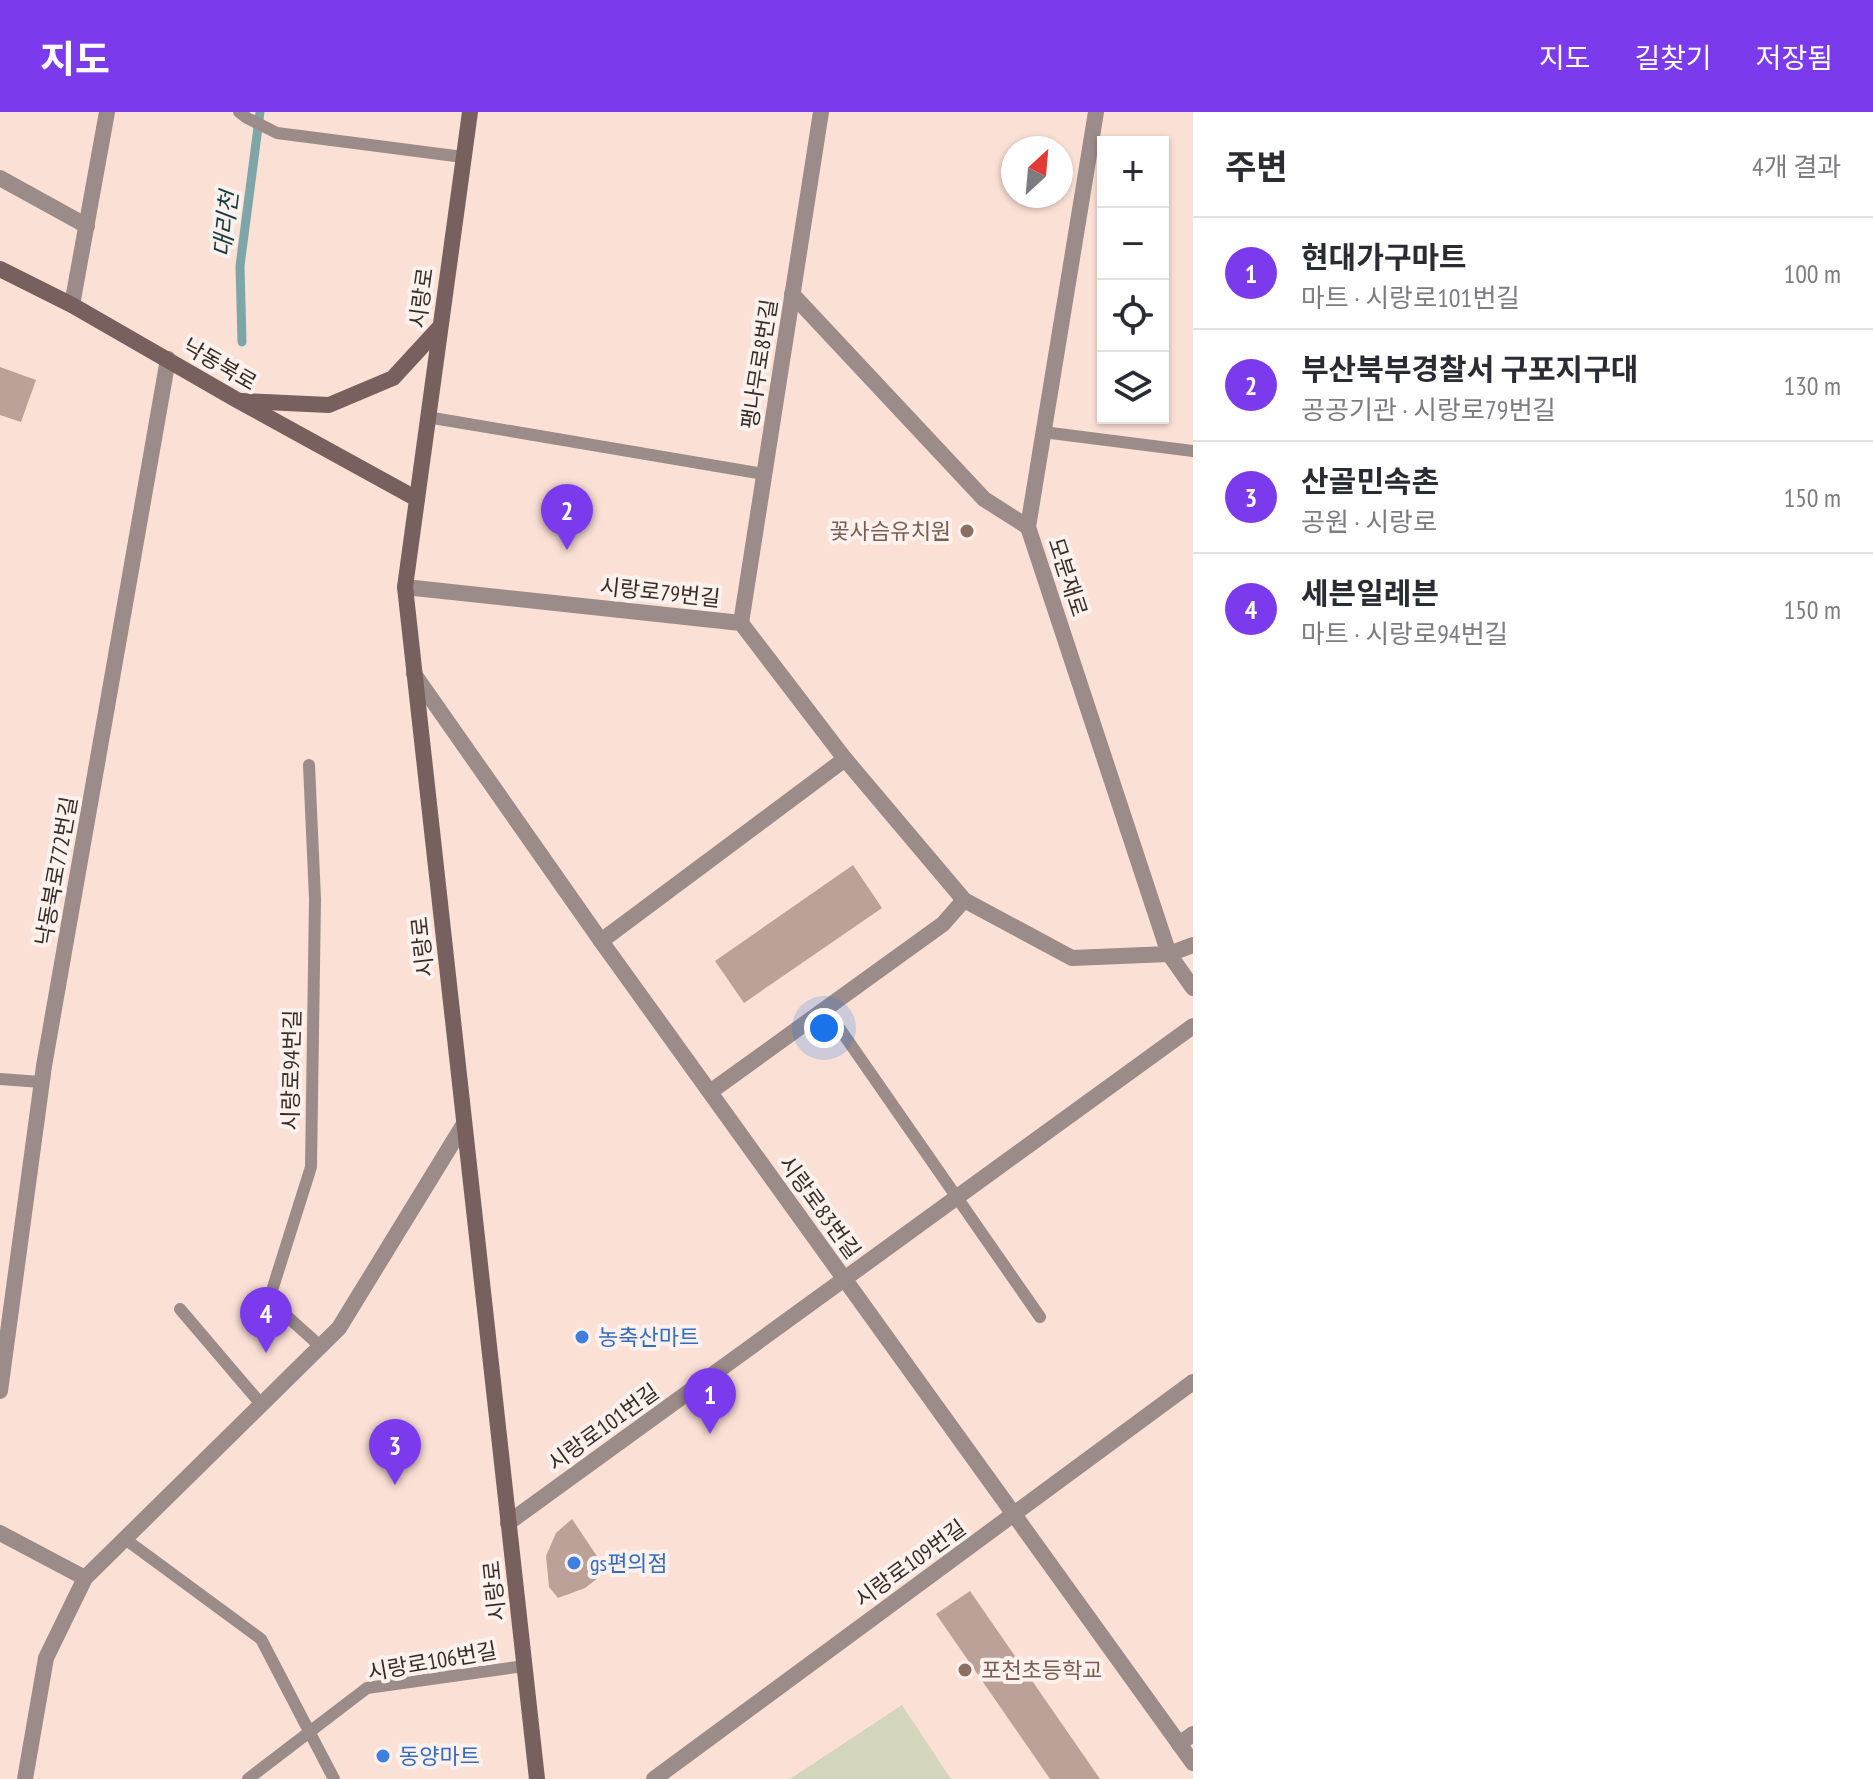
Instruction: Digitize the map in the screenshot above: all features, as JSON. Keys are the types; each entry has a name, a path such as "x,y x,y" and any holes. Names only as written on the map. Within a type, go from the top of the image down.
{"main road":[{"name":"시랑로","path":"470,112 405,587 537,1779"},
{"name":"낙동북로","path":"0,269 72,305 417,499"},
{"path":"237,400 329,405 393,378 439,327"}],"street":[{"path":"72,305 107,112"},
{"name":"팽나무로8번길","path":"741,623 821,112"},
{"name":"모분재로","path":"1096,112 1028,527 1169,954 1193,988"},
{"path":"0,178 87,226"},
{"path":"792,294 984,499 1028,527"},
{"name":"낙동북로772번길","path":"0,1391 41,1082 168,359"},
{"name":"시랑로79번길","path":"405,587 741,623 845,759 964,900 1072,958 1169,954 1193,945"},
{"name":"시랑로83번길","path":"414,674 601,941 1014,1514 1186,1739 1193,1763"},
{"path":"601,941 845,759"},
{"path":"710,1092 943,924 964,900"},
{"name":"시랑로101번길","path":"508,1523 1193,1026"},
{"path":"25,1779 46,1658 85,1578 339,1328 464,1124"},
{"name":"시랑로109번길","path":"654,1779 1193,1382"},
{"path":"0,1533 85,1578"}],"lane":[{"path":"243,115 277,133 463,157"},
{"path":"427,417 764,474"},
{"path":"1043,432 1193,451"},
{"name":"시랑로94번길","path":"309,765 315,899 311,1167 269,1300 320,1346"},
{"path":"826,1009 1040,1317"},
{"path":"0,1079 41,1082"},
{"path":"180,1309 261,1404"},
{"path":"125,1539 261,1639 334,1779"},
{"name":"시랑로106번길","path":"248,1779 367,1688 524,1666"}],"green space":[{"path":"902,1705 951,1779 790,1779"}],"building":[{"path":"0,367 36,380 21,422 0,415"},
{"path":"853,865 882,908 744,1003 715,961"},
{"name":"gs편의점","path":"572,1519 607,1571 585,1588 558,1598 549,1587 546,1556 556,1533"},
{"path":"970,1591 1100,1779 1050,1779 936,1614"}],"waterway":[{"name":"대리천","path":"242,342 240,266 260,112"}],"place":[{"name":"꽃사슴유치원","path":"967,531"},
{"name":"부산북부경찰서 구포지구대","path":"567,550"},
{"name":"농축산마트","path":"582,1337"},
{"name":"세븐일레븐","path":"266,1353"},
{"name":"현대가구마트","path":"710,1434"},
{"name":"산골민속촌","path":"395,1485"},
{"name":"gs편의점","path":"574,1563"},
{"name":"포천초등학교","path":"965,1670"},
{"name":"동양마트","path":"383,1756"}]}
